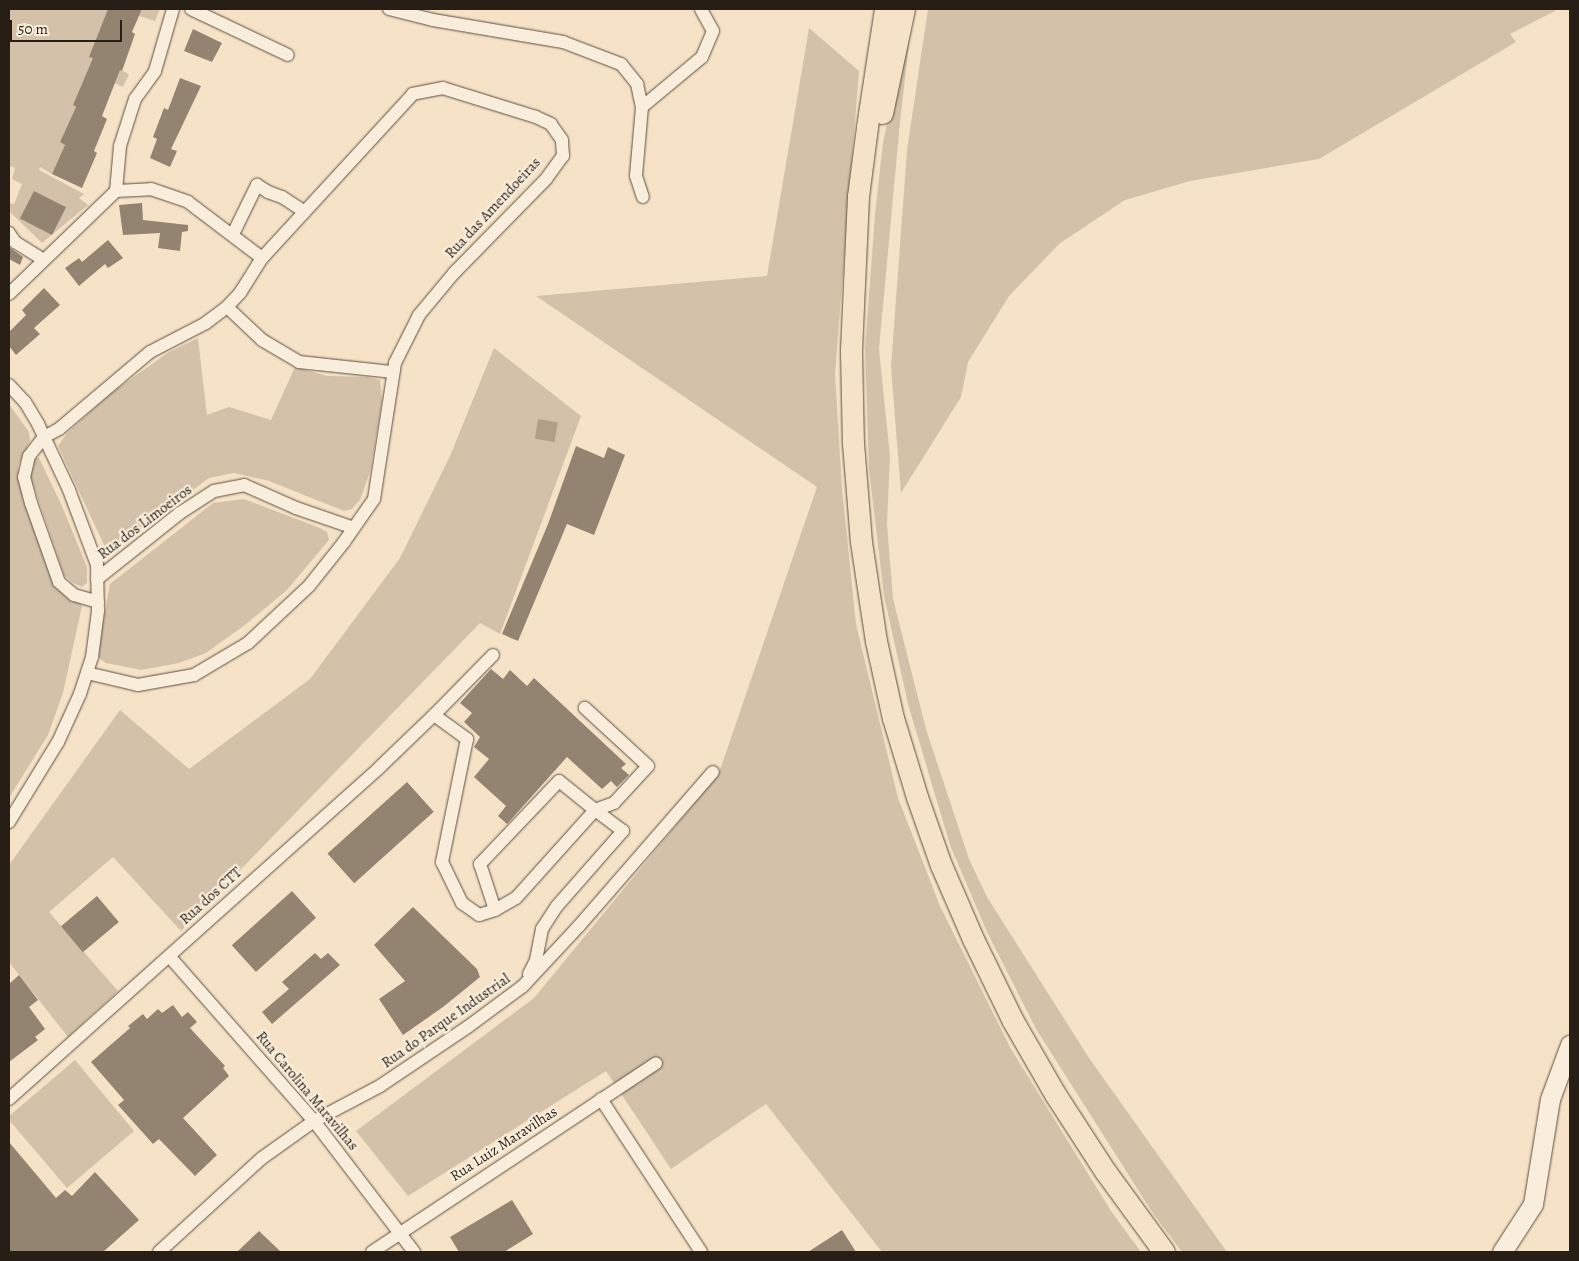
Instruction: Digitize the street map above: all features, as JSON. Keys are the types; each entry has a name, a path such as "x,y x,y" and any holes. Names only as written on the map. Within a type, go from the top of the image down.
{"main road":[{"path":"876,9 855,271 851,351 853,443 861,542 876,641 893,718 917,797 948,882 1013,1021 1055,1094 1100,1164 1164,1252"},
{"path":"862,198 866,127 885,9"},
{"path":"862,198 894,9"},
{"path":"862,198 904,9"}],"street":[{"path":"116,191 120,146 135,98 156,71 173,9"},
{"path":"191,9 288,55"},
{"path":"389,9 433,20 563,42 621,64 637,84 642,107 636,176 644,197"},
{"path":"642,107 702,57 712,31 700,9"},
{"name":"Rua das Amendoeiras","path":"87,672 138,685 194,675 248,643 309,586 374,499 395,363 419,315 454,273 546,179 563,156 562,140 551,124 536,117 443,88 414,94 262,258 240,293 227,307 206,323 150,352 59,429 44,437 28,456 24,477 31,503 59,582 74,595 98,602"},
{"path":"233,234 257,185 268,192 282,197 305,212"},
{"path":"9,294 116,191 151,189 188,202 233,234 262,258"},
{"path":"9,233 15,242 44,260"},
{"path":"227,307 262,340 299,362 393,372"},
{"path":"9,385 25,402 44,437 84,526 97,565 98,602 92,657 87,672 58,742 9,822"},
{"name":"Rua dos Limoeiros","path":"97,579 180,513 214,491 244,485 296,508 354,528"},
{"name":"Rua dos CTT","path":"9,1099 374,773 493,655"},
{"path":"434,715 466,739 442,862 462,903 479,915 495,910 516,898 595,810 614,803 648,766 585,708"},
{"name":"Rua do Parque Industrial","path":"159,1252 262,1158 314,1121 380,1086 524,986 579,926 713,772"},
{"path":"495,910 480,864 559,781 623,831 557,906 542,929 536,960 524,986"},
{"name":"Rua Carolina Maravilhas","path":"169,956 314,1121 400,1231 414,1252"},
{"path":"1502,1252 1533,1204 1550,1099 1570,1045"},
{"name":"Rua Luiz Maravilhas","path":"372,1252 400,1231 656,1064"},
{"path":"601,1099 701,1252"}],"shaded area":[{"path":"9,9 108,9 90,56 129,74 123,87 88,71 73,105 76,107 60,142 65,145 52,174 40,167 39,170 84,194 79,198 88,205 42,243 9,211 9,203 14,204 22,184 12,179 15,168 9,166"},
{"path":"142,9 160,9 155,21 139,16"},
{"path":"913,9 900,122 879,349 890,456 887,524 893,599 926,729 969,859 987,897 1089,1058 1227,1252 1182,1252 1154,1215 1036,1029 987,932 950,845 908,704 884,596 869,469 865,348 875,214 883,142"},
{"path":"928,9 1554,9 1555,11 1510,34 1516,42 1319,159 1190,181 1125,200 1059,244 1009,296 968,362 961,397 901,493 891,367 907,150"},
{"path":"809,28 859,71 835,374 842,488 856,624 898,798 940,906 1011,1049 1111,1211 1141,1252 882,1252 766,1104 671,1169 606,1071 408,1196 356,1131 534,998 719,773 817,487 536,296 767,276"},
{"path":"198,338 207,415 229,407 271,420 295,367 327,376 368,377 380,380 382,401 370,472 360,500 352,509 344,511 269,481 234,473 209,478 116,548 109,549 104,545 58,446 67,433 111,393 169,352"},
{"path":"494,348 581,416 500,634 480,623 181,931 113,857 49,912 118,991 68,1037 9,962 9,865 120,710 189,769 310,679 400,558 450,456"},
{"path":"9,404 29,432 30,441 18,466 23,500 39,543 82,606 63,693 48,735 9,798"},
{"path":"538,419 558,422 555,442 535,439"},
{"path":"39,458 62,506 87,567 87,583 82,587 73,583 64,575 31,478 30,467 32,461"},
{"path":"244,499 320,528 327,532 329,540 287,590 245,625 206,653 179,663 141,670 106,663 100,659 97,653 110,584 213,503"},
{"path":"75,1060 134,1131 67,1188 9,1120 9,1116"}],"building":[{"path":"108,9 142,9 132,32 135,34 122,71 120,70 102,116 107,119 94,151 97,153 82,188 52,174 65,145 60,142 76,107 73,105 93,58 89,57"},
{"path":"193,29 222,43 212,62 184,51"},
{"path":"180,78 201,86 171,149 177,151 170,167 150,158 157,139 153,137 164,108 168,110"},
{"path":"34,191 66,207 52,235 20,219"},
{"path":"142,203 143,220 188,225 188,231 182,232 180,251 158,248 160,233 123,235 119,205"},
{"path":"108,240 123,258 108,268 105,264 79,286 65,268 79,258 82,262"},
{"path":"9,247 23,257 20,265 9,259"},
{"path":"44,288 60,305 34,328 40,334 16,355 9,346 9,332 26,315 22,310"},
{"path":"576,446 604,458 608,447 625,455 594,535 567,524 518,641 502,634 548,524"},
{"path":"491,669 503,679 510,670 527,686 534,678 626,764 621,768 629,775 617,787 611,781 602,789 567,757 507,824 498,816 506,806 474,777 489,759 474,747 480,737 464,722 472,713 460,703"},
{"path":"407,782 434,812 354,883 327,854"},
{"path":"292,891 316,918 256,972 232,945"},
{"path":"97,896 119,922 83,952 61,926"},
{"path":"413,907 477,969 480,977 443,1007 403,1035 379,999 405,981 374,945"},
{"path":"315,953 321,959 328,953 340,965 272,1024 262,1012 289,989 282,982"},
{"path":"19,975 38,1000 29,1007 45,1029 35,1037 38,1040 9,1062 9,984"},
{"path":"173,1005 182,1017 188,1012 197,1022 190,1028 225,1066 223,1068 229,1076 183,1118 217,1155 195,1176 159,1139 153,1144 118,1105 124,1100 91,1062 143,1014 147,1019 158,1009 162,1013"},
{"path":"9,1142 56,1198 65,1190 72,1196 95,1172 139,1220 103,1252 9,1252"},
{"path":"512,1200 533,1234 504,1252 459,1252 450,1237"},
{"path":"842,1230 856,1252 808,1252"},
{"path":"259,1231 281,1252 237,1252"}]}
